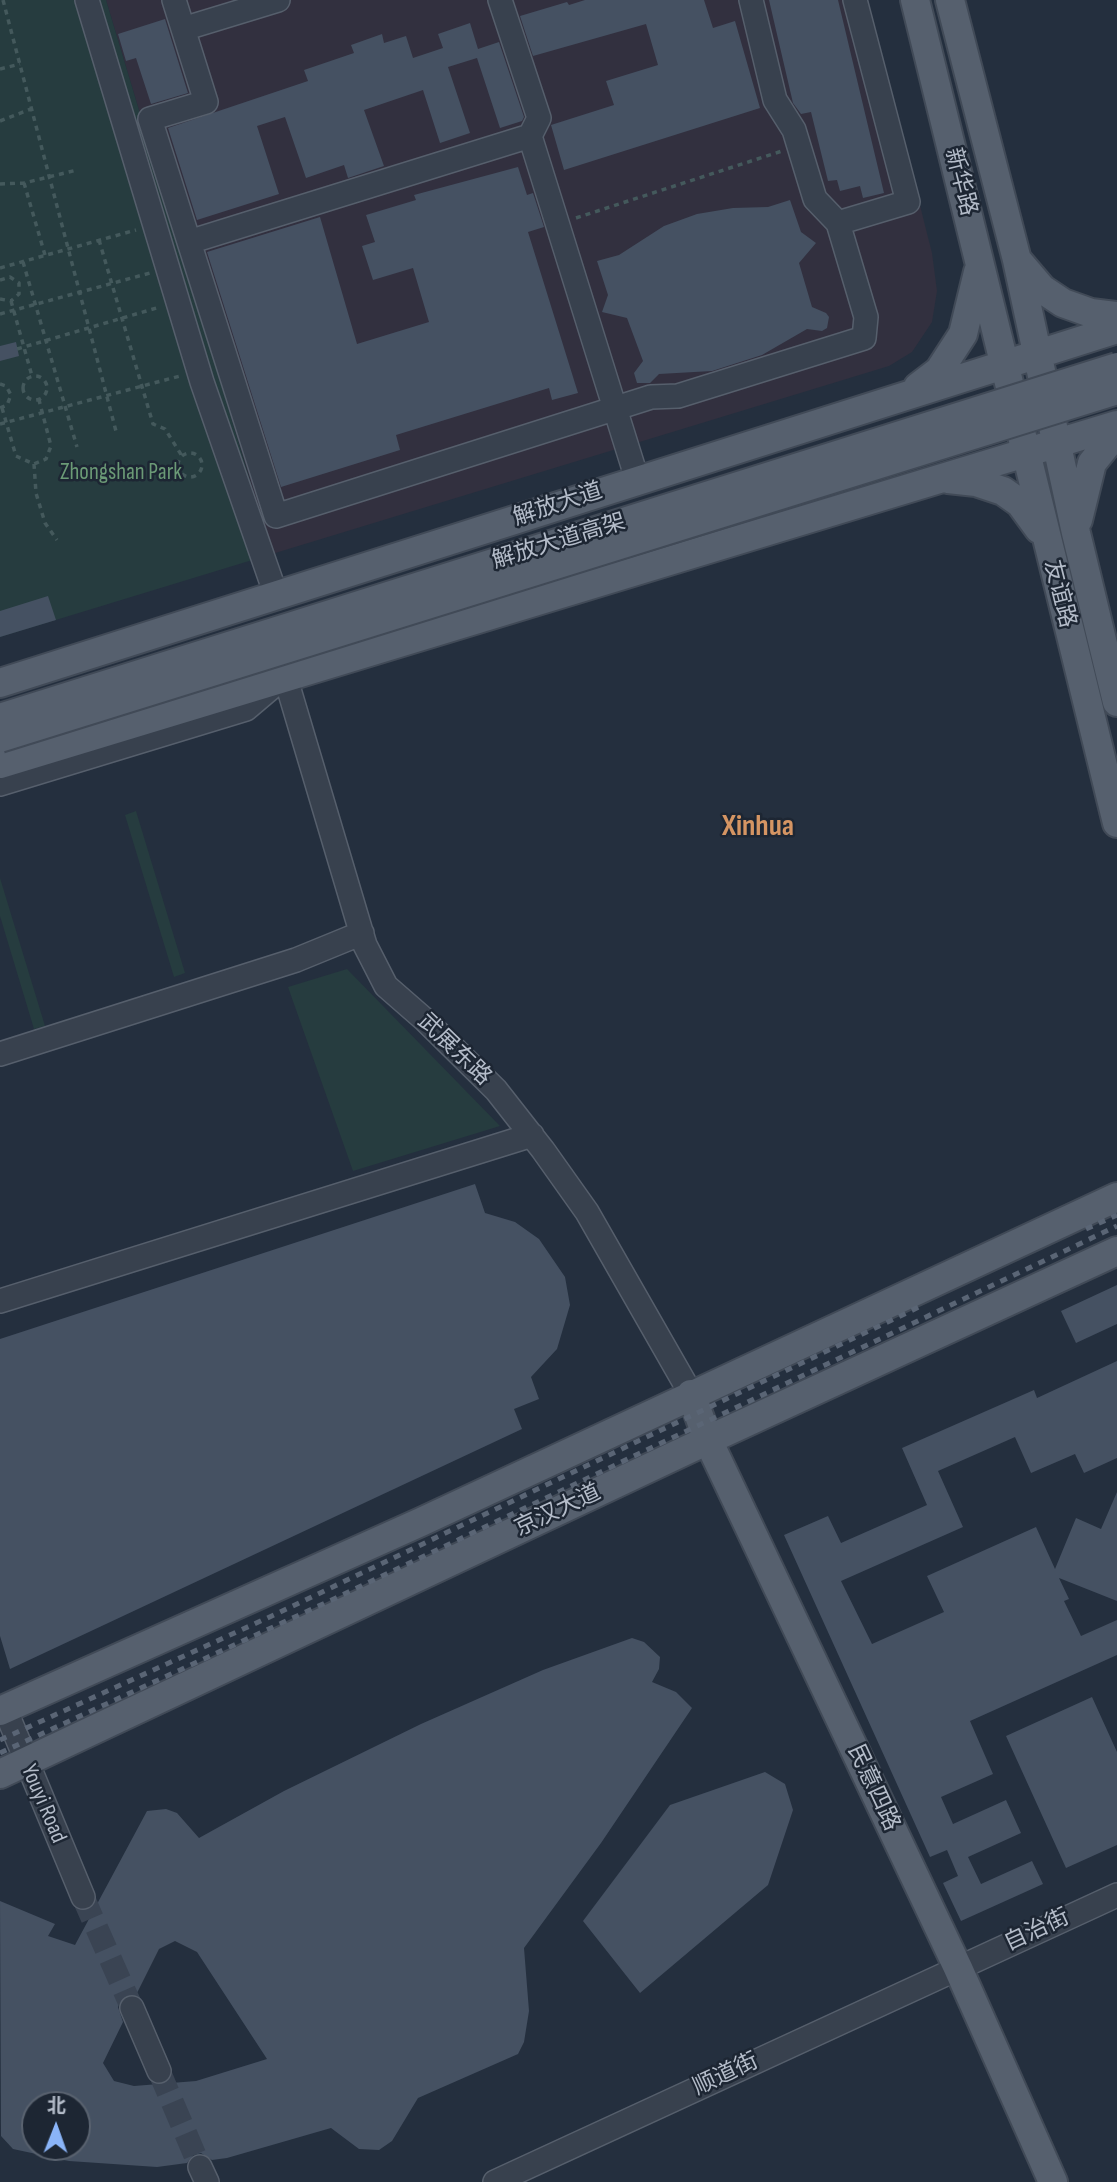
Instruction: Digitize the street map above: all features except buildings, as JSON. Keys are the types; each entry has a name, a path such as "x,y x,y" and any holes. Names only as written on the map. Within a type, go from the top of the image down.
{"main road":[{"name":"新华路","path":"915,0 1004,364"},
{"name":"新华路","path":"950,0 1017,260 1038,354"},
{"path":"1017,260 1042,289 1063,303 1091,313 1117,316"},
{"path":"893,399 917,388 939,371 952,354 963,334 973,304 980,263"},
{"name":"解放大道","path":"0,682 276,598 637,479 1117,329"},
{"name":"友谊路","path":"1038,354 1076,533 1117,702"},
{"name":"友谊路","path":"1004,364 1117,823"},
{"name":"解放大道高架","path":"0,718 1117,367"},
{"name":"解放大道高架","path":"0,738 1117,390"},
{"path":"0,764 1117,425"},
{"path":"1076,533 1083,489 1092,463 1117,432"},
{"path":"928,482 951,479 976,482 1003,491 1020,503 1047,545"},
{"path":"3,1710 421,1522 1117,1197"},
{"name":"京汉大道","path":"12,1768 708,1440 1117,1251"},
{"name":"民意四路","path":"691,1394 708,1440 958,1968 1053,2182"}],"street":[{"path":"87,0 202,382 276,598"},
{"path":"174,0 206,102 150,119 276,516 651,397 678,396 864,338 866,317 838,223 815,199 794,130 775,100 751,0"},
{"path":"183,29 278,0"},
{"path":"500,0 539,118 530,136 637,479"},
{"path":"838,223 908,202 855,0"},
{"path":"189,242 530,136"},
{"path":"0,784 37,780 246,709 285,676"},
{"name":"武展东路","path":"285,676 362,933 386,986 496,1090 532,1135 587,1212 691,1394"},
{"path":"0,1054 296,960 362,933"},
{"path":"0,1301 532,1135"},
{"name":"Youyi Road","path":"3,1710 12,1768 83,1897"},
{"name":"自治街","path":"958,1968 1117,1895"},
{"name":"顺道街","path":"495,2182 958,1968"},
{"path":"132,2008 159,2071"}],"path":[{"path":"3,0 117,435"},
{"path":"0,69 20,64"},
{"path":"0,121 32,109"},
{"path":"558,224 799,146"},
{"path":"0,184 24,183 77,170"},
{"path":"24,183 45,255"},
{"path":"0,268 146,227"},
{"path":"99,240 153,424 165,429 181,456"},
{"path":"23,261 77,447"},
{"path":"0,314 159,270"},
{"path":"0,279 10,277 19,283 19,294 11,301"},
{"path":"0,299 11,301"},
{"path":"11,301 32,376"},
{"path":"17,349 170,304"},
{"path":"0,424 191,373"},
{"path":"32,376 43,378 48,387 44,398 38,400 24,394 24,383 32,376"},
{"path":"0,384 6,386 12,396 1,408 16,456 34,464"},
{"path":"34,464 46,458 51,446 38,400"},
{"path":"192,453 201,460 201,471 198,475 193,478 182,475 177,466 181,456 192,453"},
{"path":"34,464 36,493 42,513 57,540"}],"shaded area":[{"path":"106,0 868,0 932,253 937,291 932,322 912,352 889,366 272,554"}],"green space":[{"name":"Zhongshan Park","path":"0,0 106,0 272,554 0,637"},
{"path":"136,811 185,973 174,977 125,815"},
{"path":"0,878 45,1026 34,1029 0,916"},
{"path":"347,969 500,1126 353,1171 288,987"}],"tunnel":[{"path":"83,1897 132,2008"},
{"path":"159,2071 200,2167"}],"railway":[{"path":"1086,1229 1117,1215"},
{"path":"0,1753 336,1598 1117,1226"},
{"path":"0,1740 276,1614 921,1306"}],"district":[{"name":"Xinhua","path":"758,827"}]}
